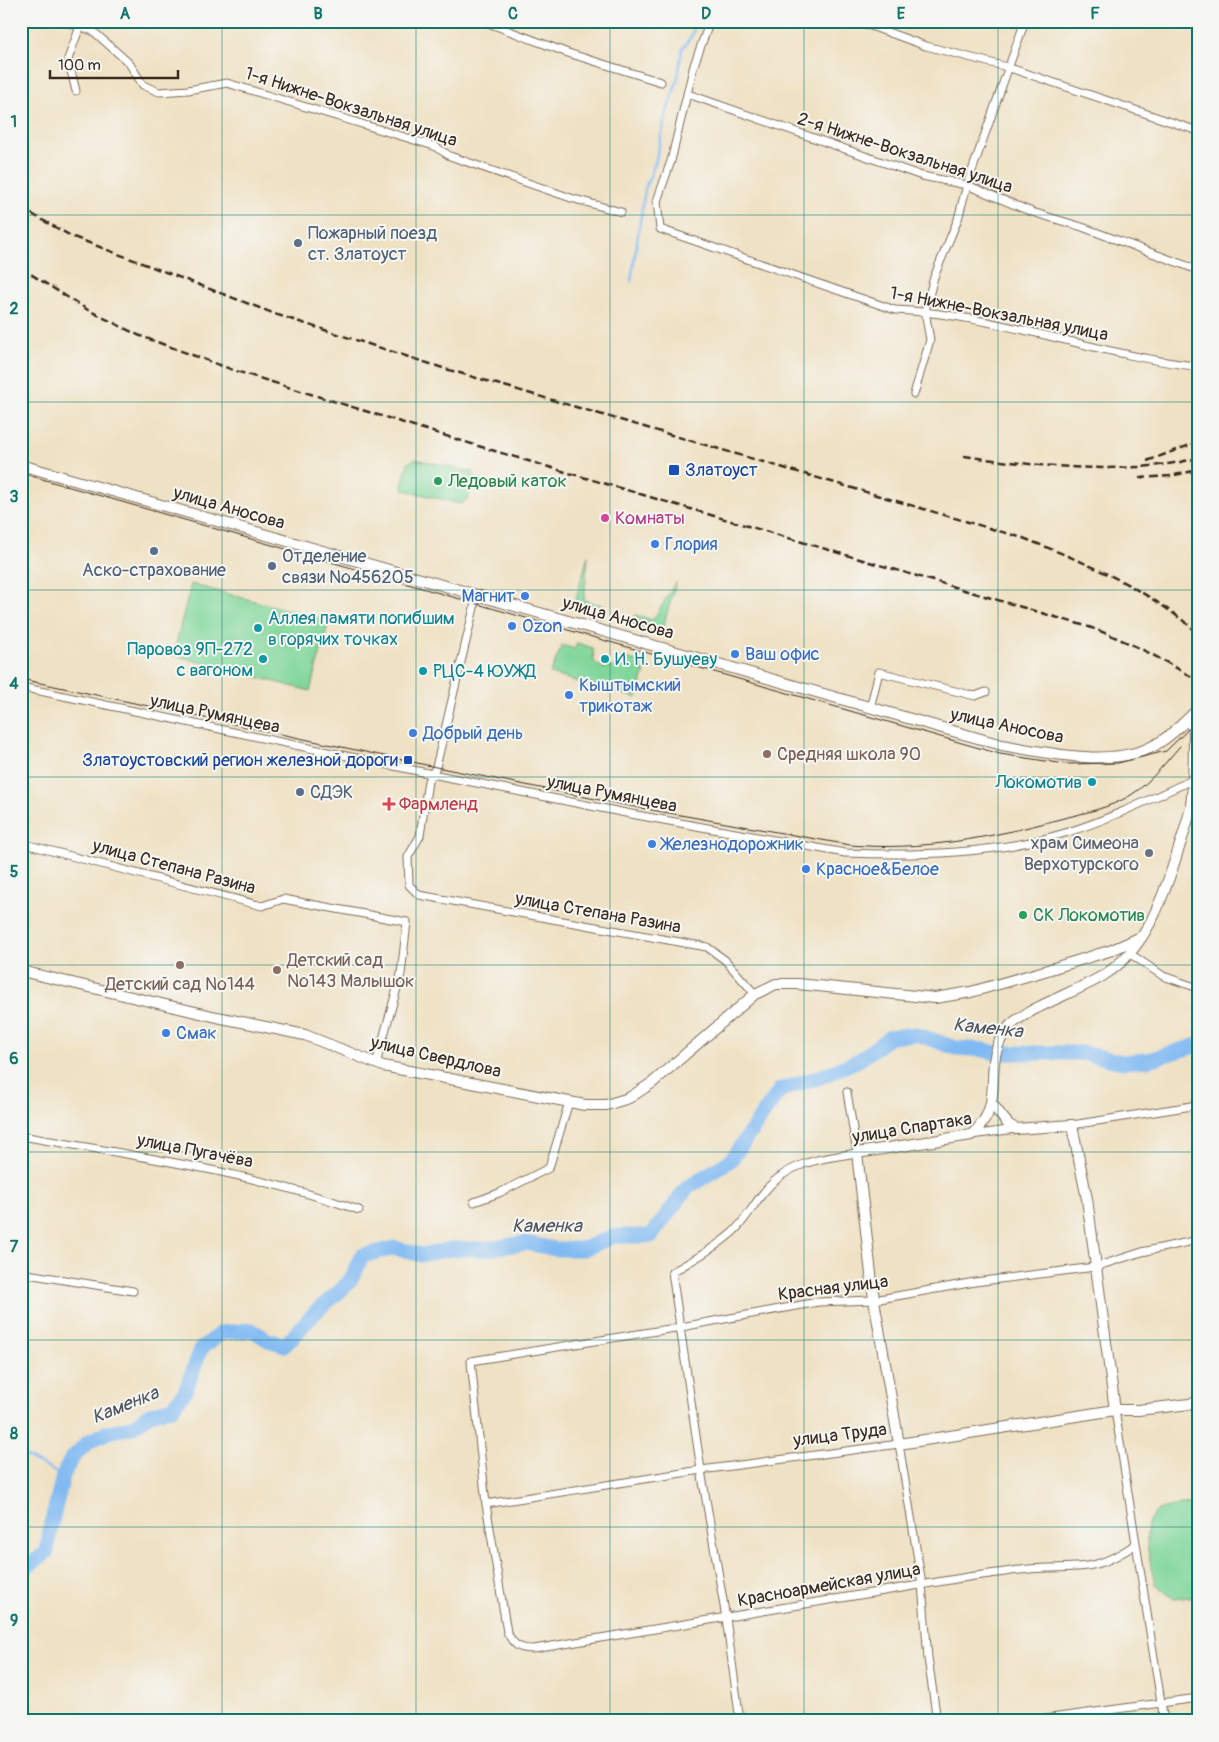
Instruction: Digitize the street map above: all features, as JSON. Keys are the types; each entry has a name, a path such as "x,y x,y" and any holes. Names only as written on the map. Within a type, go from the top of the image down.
{"street":[{"name":"1-я Нижне-Вокзальная улица","path":"62,21 82,24 93,31 129,63 143,85 159,92 188,90 227,82 434,146 450,156 571,198 621,212"},
{"path":"483,21 568,53 661,82"},
{"path":"688,94 694,65 710,21"},
{"path":"857,21 926,46 1007,67 1198,131"},
{"path":"914,394 930,340 925,311 934,277 958,219 967,185 1007,67 1025,21"},
{"path":"76,91 68,59 82,24"},
{"name":"1-я Нижне-Вокзальная улица","path":"688,94 657,201 660,228 894,310 925,311 1077,342 1122,355 1194,366"},
{"name":"2-я Нижне-Вокзальная улица","path":"688,94 922,176 967,185 1032,212 1082,227 1198,270"},
{"name":"улица Аносова","path":"21,465 1002,745 1060,755 1102,757 1136,754 1152,747 1198,710"},
{"path":"432,774 436,767 477,595"},
{"path":"870,708 879,672 975,696 986,692"},
{"name":"улица Румянцева","path":"21,687 432,774 845,853 878,854 982,850 1026,843 1066,832 1195,781"},
{"path":"971,1135 980,1127 992,1105 994,1068 1000,1038 1010,1026 1023,1016 1106,974 1130,953 1142,937 1162,901 1179,848 1195,781 1194,730 1188,719"},
{"name":"улица Степана Разина","path":"432,774 428,781 420,836 408,857 409,885 419,895 707,947 725,960 755,994"},
{"name":"улица Степана Разина","path":"21,843 262,906 283,899 408,922 401,974 376,1064"},
{"name":"улица Свердлова","path":"21,972 305,1035 376,1064 569,1102 606,1105 628,1098 652,1083 755,994 776,984 798,984 936,998 971,992 1041,972 1112,950 1142,937"},
{"path":"1130,953 1163,976 1198,988"},
{"path":"847,1092 857,1153 874,1300 922,1584 928,1658 937,1721"},
{"path":"474,1202 499,1193 549,1168 569,1102"},
{"path":"992,1105 1008,1124 1016,1129"},
{"name":"улица Спартака","path":"681,1327 672,1272 716,1246 734,1230 764,1191 782,1174 799,1165 818,1159 971,1135 1016,1129 1072,1125 1198,1105"},
{"path":"1072,1125 1088,1199 1095,1267 1115,1410 1164,1721"},
{"name":"улица Пугачёва","path":"21,1136 140,1154 243,1175 359,1210"},
{"name":"Красная улица","path":"486,1504 471,1361 681,1327 818,1302 874,1300 974,1282 1095,1267 1142,1252 1198,1240"},
{"path":"21,1273 133,1291"},
{"path":"681,1327 740,1721"},
{"name":"улица Труда","path":"486,1504 701,1470 898,1444 1115,1410 1138,1410 1198,1403"},
{"name":"Красноармейская улица","path":"486,1504 507,1632 512,1642 522,1649 534,1649 726,1618 922,1584 1030,1569 1090,1568 1116,1558 1136,1544"},
{"path":"1029,1721 1198,1698"}],"green space":[{"name":"Ледовый каток","path":"415,459 473,472 474,476 468,499 461,504 404,490 402,486 408,463"},
{"path":"588,556 584,600 604,606 601,617 573,608"},
{"path":"676,582 661,634 632,626 635,615 653,620"},
{"path":"191,584 329,621 310,691 173,655"},
{"path":"577,643 593,648 594,662 603,668 615,667 622,657 647,664 637,698 550,674 562,645 575,649"},
{"path":"1198,1504 1198,1596 1174,1599 1155,1584 1147,1544 1148,1524 1152,1516 1163,1508"}],"waterway":[{"path":"631,281 645,189 655,163 666,115 678,78 682,49 692,35 696,21"},
{"name":"Каменка","path":"21,1571 47,1552 50,1529 63,1476 71,1459 88,1442 108,1432 132,1427 150,1414 172,1408 185,1392 201,1349 221,1333 252,1330 268,1340 285,1345 316,1311 341,1291 351,1280 361,1256 395,1248 421,1255 452,1249 485,1249 526,1243 555,1249 583,1249 614,1236 651,1236 687,1188 731,1160 780,1090 823,1076 859,1060 890,1037 916,1034 956,1048 985,1050 995,1053 1083,1053 1122,1062 1148,1060 1198,1045"},
{"path":"21,1454 63,1476"}],"tram line":[{"path":"21,473 1000,754 1065,764 1118,763 1166,751 1198,720"},
{"path":"21,679 635,807 850,845 903,846 956,841 1008,832 1097,810 1123,800 1145,785 1180,746"}],"railway":[{"path":"21,208 71,236 278,315 446,369 1023,538 1093,567 1136,589 1157,602 1198,633"},
{"path":"21,268 88,310 138,335 233,370 488,449 1089,627 1145,651 1198,681"},
{"path":"1147,461 1198,442"},
{"path":"964,456 1082,468 1143,467 1198,458"},
{"path":"1139,478 1170,476 1198,470"}],"place":[{"name":"Пожарный поезд ст. Златоуст","path":"298,243"},
{"name":"Златоуст","path":"674,470"},
{"name":"Ледовый каток","path":"438,481"},
{"name":"Комнаты","path":"605,518"},
{"name":"Глория","path":"655,544"},
{"name":"Аско-страхование","path":"154,551"},
{"name":"Отделение связи №456205","path":"272,566"},
{"name":"Магнит","path":"525,596"},
{"name":"Ozon","path":"512,626"},
{"name":"Аллея памяти погибшим в горячих точках","path":"258,628"},
{"name":"Ваш офис","path":"735,654"},
{"name":"Паровоз 9П-272 с вагоном","path":"263,659"},
{"name":"И. Н. Бушуеву","path":"605,659"},
{"name":"РЦС-4 ЮУЖД","path":"423,671"},
{"name":"Кыштымский трикотаж","path":"569,695"},
{"name":"Добрый день","path":"413,733"},
{"name":"Средняя школа 90","path":"767,754"},
{"name":"Златоустовский регион железной дороги","path":"408,760"},
{"name":"Локомотив","path":"1092,782"},
{"name":"СДЭК","path":"300,792"},
{"name":"Фармленд","path":"389,804"},
{"name":"Железнодорожник","path":"652,844"},
{"name":"храм Симеона Верхотурского","path":"1149,853"},
{"name":"Красное&Белое","path":"806,869"},
{"name":"СК Локомотив","path":"1023,915"},
{"name":"Детский сад №144","path":"180,965"},
{"name":"Детский сад №143 Малышок","path":"277,970"},
{"name":"Смак","path":"166,1033"}]}
